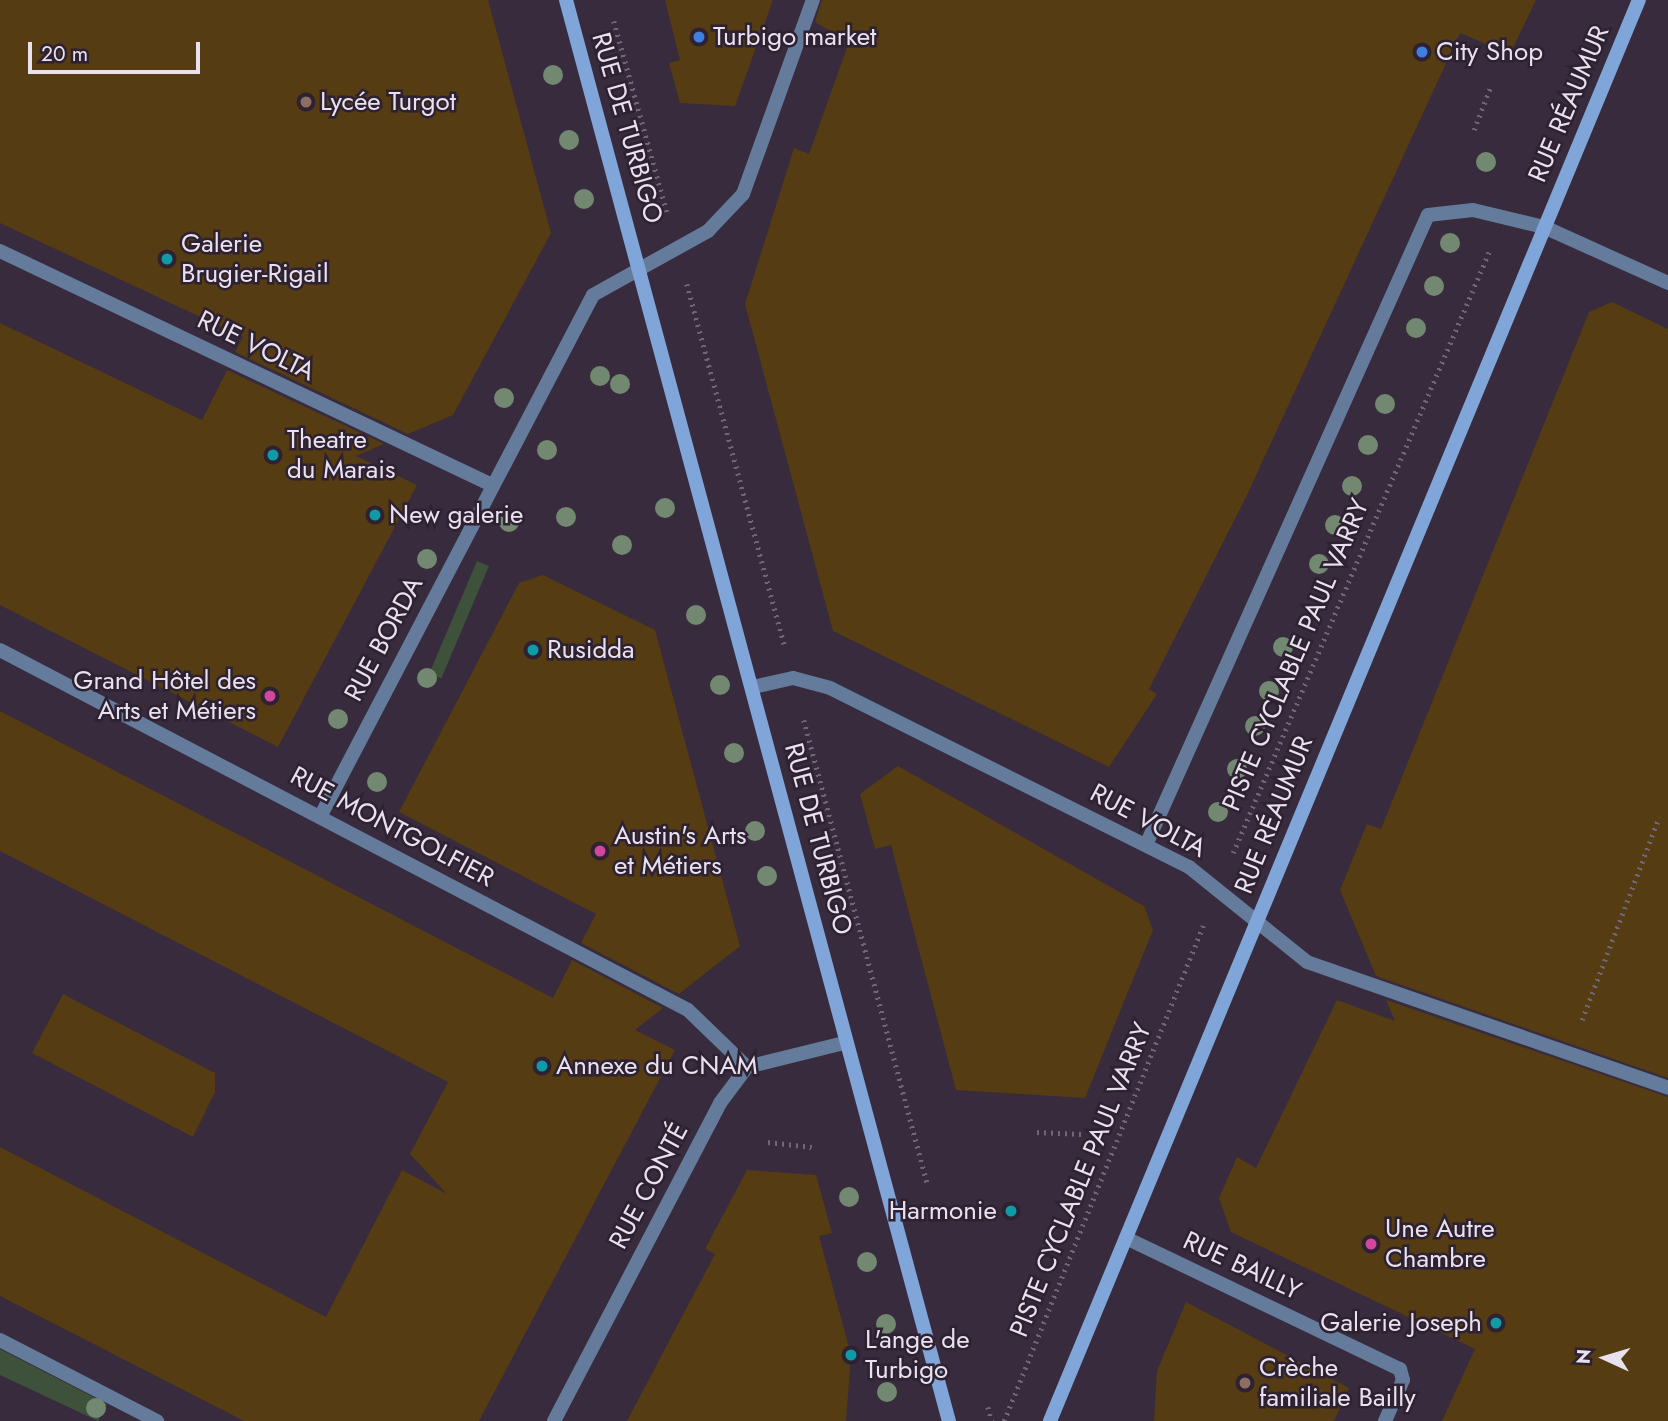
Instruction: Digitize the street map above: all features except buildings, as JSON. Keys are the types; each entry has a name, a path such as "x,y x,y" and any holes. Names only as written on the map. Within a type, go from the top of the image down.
{"main road":[{"name":"RUE DE TURBIGO","path":"566,0 641,269 845,1043 949,1421"},
{"name":"RUE RÉAUMUR","path":"1050,1421 1639,0"}],"street":[{"path":"492,485 593,295 708,231 743,194 813,0"},
{"path":"1146,845 1427,215 1473,211 1544,227 1668,283"},
{"name":"RUE VOLTA","path":"0,251 492,485"},
{"name":"RUE BORDA","path":"320,817 492,485"},
{"name":"RUE MONTGOLFIER","path":"0,650 688,1010 747,1067"},
{"name":"RUE VOLTA","path":"753,687 793,678 830,688 1146,845 1217,890 1307,962 1668,1088"},
{"path":"747,1067 845,1043"},
{"name":"RUE CONTÉ","path":"554,1421 720,1103 747,1067"},
{"name":"RUE BAILLY","path":"1126,1238 1400,1369 1403,1380 1385,1421"},
{"path":"0,1340 157,1421"}],"path":[{"path":"1474,130 1490,88"},
{"name":"PISTE CYCLABLE PAUL VARRY","path":"1004,1421 1217,890 1503,218"},
{"path":"1581,1021 1658,817"},
{"path":"1037,1132 1082,1134"},
{"path":"768,1142 813,1147"}],"green space":[{"path":"477,561 489,566 441,678 429,673"},
{"path":"0,1349 107,1404 98,1421 0,1375"}],"place":[{"name":"Turbigo market","path":"699,37"},
{"name":"City Shop","path":"1422,52"},
{"name":"Lycée Turgot","path":"306,102"},
{"name":"Galerie Brugier-Rigail","path":"167,259"},
{"name":"Theatre du Marais","path":"273,455"},
{"name":"New galerie","path":"375,515"},
{"name":"Rusidda","path":"533,650"},
{"name":"Grand Hôtel des Arts et Métiers","path":"270,696"},
{"name":"Austin's Arts et Métiers","path":"600,851"},
{"name":"Annexe du CNAM","path":"542,1066"},
{"name":"Harmonie","path":"1011,1211"},
{"name":"Une Autre Chambre","path":"1371,1244"},
{"name":"Galerie Joseph","path":"1496,1323"},
{"name":"L'ange de Turbigo","path":"851,1355"},
{"name":"Crèche familiale Bailly","path":"1245,1383"}]}
